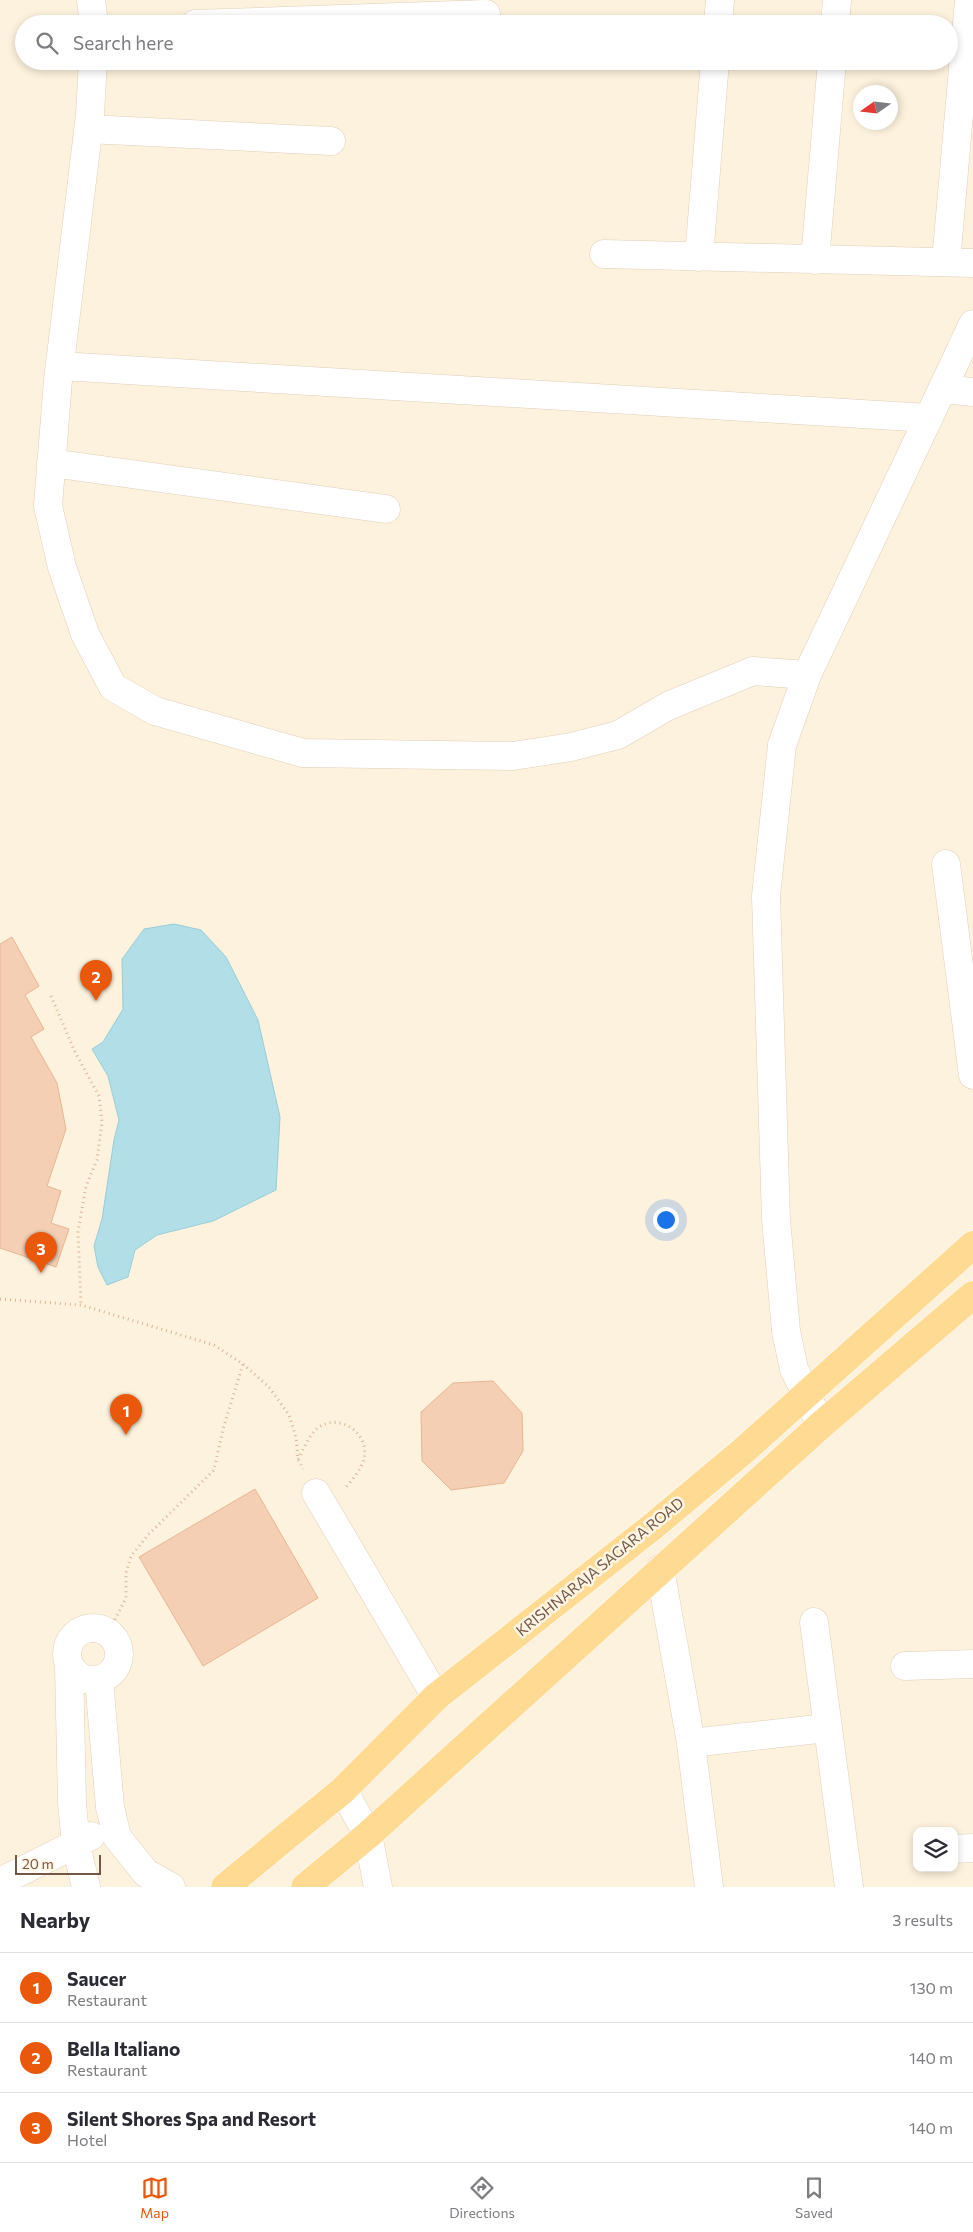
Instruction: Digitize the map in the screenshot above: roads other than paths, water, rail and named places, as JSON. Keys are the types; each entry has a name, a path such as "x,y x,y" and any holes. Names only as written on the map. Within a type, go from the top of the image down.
{"main road":[{"name":"KRISHNARAJA SAGARA ROAD","path":"225,1887 344,1790 436,1697 652,1527 743,1451 973,1245"},
{"path":"305,1887 368,1835 821,1425 973,1295"}],"street":[{"path":"91,0 93,15"},
{"path":"719,15 720,0"},
{"path":"836,15 838,0"},
{"path":"946,262 968,0"},
{"path":"457,15 486,14"},
{"path":"91,70 88,129 60,366 48,506 62,566 85,634 113,687 163,714 303,753 513,756 571,747 618,735 668,706 753,670 808,675"},
{"path":"699,257 714,70"},
{"path":"815,260 831,70"},
{"path":"88,129 331,141"},
{"path":"604,254 973,262"},
{"path":"821,1425 794,1369 786,1331 776,1219 766,896 782,745 808,675 973,324"},
{"path":"60,366 929,418"},
{"path":"943,389 973,392"},
{"path":"51,463 386,509"},
{"path":"946,864 973,1075"},
{"path":"316,1492 436,1697"},
{"path":"660,1569 690,1743 709,1887"},
{"path":"814,1622 849,1887"},
{"path":"69,1665 81,1678 90,1681 99,1680 114,1670 118,1661 116,1643 108,1633 91,1628 74,1636 67,1652 69,1665 72,1803 76,1845 86,1887"},
{"path":"905,1666 973,1664"},
{"path":"99,1680 103,1740 117,1837 146,1873 171,1887"},
{"path":"690,1743 827,1728"},
{"path":"344,1790 368,1835 378,1887"},
{"path":"0,1882 76,1845 114,1822"},
{"path":"958,1849 973,1848"}],"water":[{"path":"174,924 201,930 226,957 258,1020 280,1117 276,1190 213,1221 157,1235 135,1250 128,1277 107,1285 98,1267 94,1246 102,1219 114,1140 119,1120 108,1076 92,1049 103,1042 123,1009 122,959 144,929"}],"place":[{"name":"Bella Italiano","path":"96,1001"},
{"name":"Silent Shores Spa and Resort","path":"41,1273"},
{"name":"Saucer","path":"126,1435"}]}
